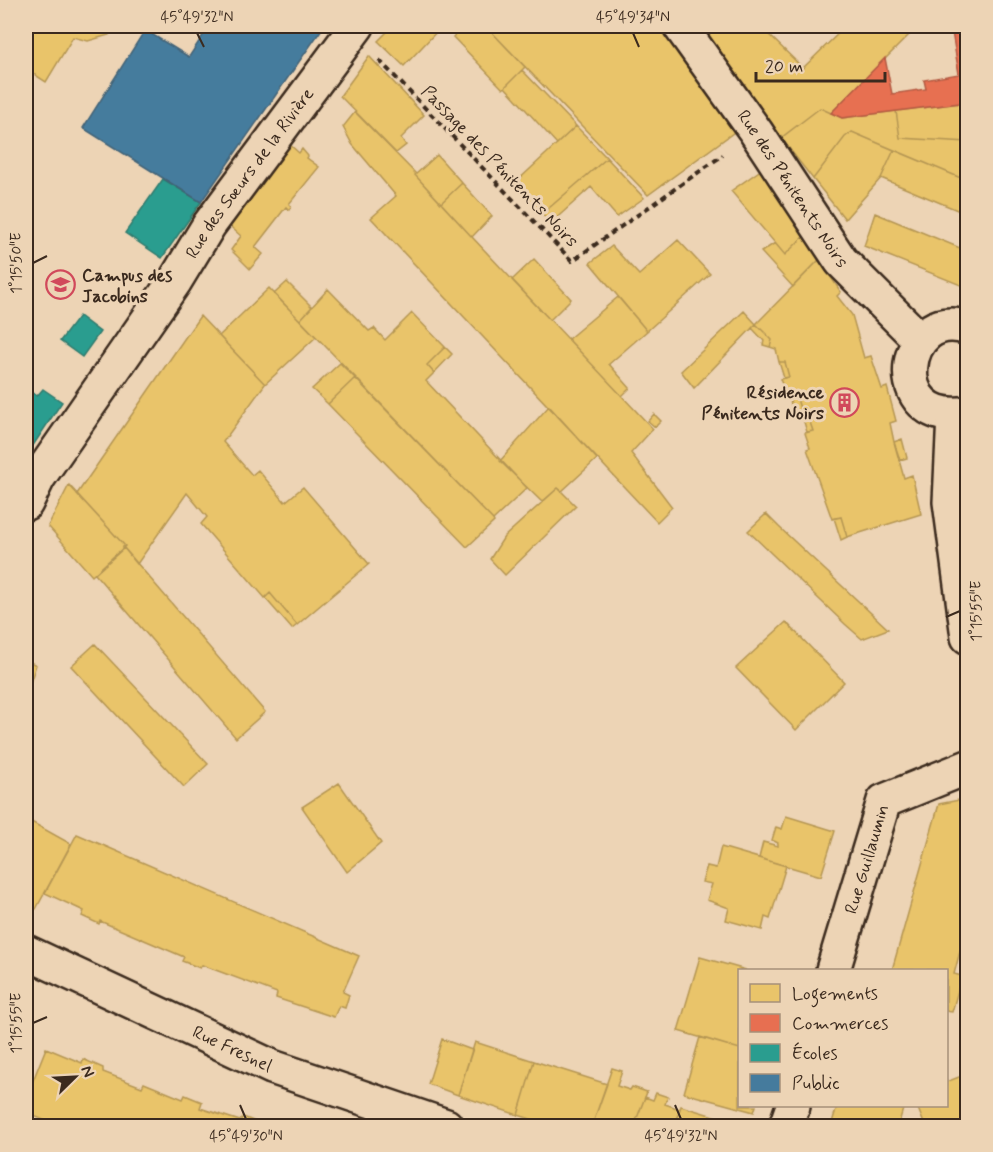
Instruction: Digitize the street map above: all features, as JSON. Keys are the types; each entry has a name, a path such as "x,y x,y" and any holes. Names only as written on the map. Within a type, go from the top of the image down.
{"street":[{"name":"Rue des Pénitents Noirs","path":"680,26 756,132 841,261 920,340"},
{"name":"Rue des Sœurs de la Rivière","path":"26,503 39,478 175,280 209,225 354,28"},
{"path":"968,328 961,325 946,326 932,331 920,340 912,353 909,367 910,381 916,395 926,406 940,413 961,414 950,502 968,637"},
{"name":"Rue Guillaumin","path":"833,969 884,801 968,767"},
{"name":"Rue Fresnel","path":"26,952 272,1067 446,1126"},
{"path":"786,1126 792,1107"}],"path":[{"name":"Passage des Pénitents Noirs","path":"354,28 572,261 756,132"}],"building: Logements":[{"path":"26,26 113,26 109,35 88,41 73,37 46,82 26,69"},
{"path":"393,26 442,26 404,66 378,41"},
{"path":"464,26 486,26 525,67 503,89 453,37"},
{"path":"486,26 663,26 737,130 648,195"},
{"path":"691,26 764,26 762,28 803,68 846,26 918,26 831,113 820,108 781,138"},
{"path":"369,56 424,115 401,138 406,145 396,153 340,96"},
{"path":"522,70 576,126 557,144 505,87"},
{"path":"968,102 968,142 900,138 896,111"},
{"path":"820,108 842,118 896,111 900,138 968,142 968,181 852,132 845,137 813,179 781,138"},
{"path":"355,112 416,174 472,237 653,429 631,453 672,507 657,522 371,218 396,196 352,144 343,127"},
{"path":"576,126 607,158 542,214 514,184"},
{"path":"852,132 894,150 881,178 845,219 813,179 845,137"},
{"path":"288,143 299,153 302,149 308,156 307,158 319,167 289,204 291,206 289,210 286,207 255,247 263,254 250,269 231,250 241,236 225,222"},
{"path":"894,150 968,181 968,209 964,207 962,212 881,178"},
{"path":"437,155 462,183 441,203 415,175"},
{"path":"607,158 644,198 617,217 591,187 551,223 542,214"},
{"path":"765,167 809,231 785,255 731,191"},
{"path":"462,183 492,216 472,237 441,203"},
{"path":"875,213 960,248 964,240 968,241 968,288 864,246"},
{"path":"809,231 823,256 793,287 761,252 775,243 785,255"},
{"path":"678,240 710,274 647,331 590,263 612,246 639,275"},
{"path":"534,259 571,299 550,320 512,280"},
{"name":"Résidence Pénitents Noirs","path":"819,260 841,292 837,296 852,315 864,358 871,356 882,389 887,387 896,421 890,423 894,442 904,478 912,475 921,514 847,537 841,517 832,519 807,449 810,448 805,433 813,431 806,411 801,412 795,392 786,394 780,379 789,377 785,362 779,362 776,349 770,347 772,340 756,324"},
{"path":"287,282 312,307 300,320 274,294"},
{"path":"269,288 316,337 265,384 219,336"},
{"path":"328,289 369,331 374,328 385,340 412,313 445,347 427,365 434,373 426,381 527,488 493,520 300,320"},
{"path":"618,297 647,331 609,364 630,388 622,396 568,339"},
{"path":"744,311 756,324 694,388 681,371"},
{"path":"200,316 265,384 223,442 252,475 258,470 285,502 303,487 369,564 297,625 270,593 265,598 201,524 207,517 187,493 137,564 123,547 125,546 77,494"},
{"path":"756,324 772,340 770,347 763,345 764,341 752,328"},
{"path":"445,347 452,354 434,373 427,365"},
{"path":"779,362 785,362 789,377 784,378"},
{"path":"340,363 355,378 328,404 312,389"},
{"path":"355,378 493,520 494,522 467,547 328,404"},
{"path":"795,392 801,412 794,415 788,393"},
{"path":"549,406 597,459 562,491 558,488 542,502 500,461"},
{"path":"806,411 813,431 807,432 801,412"},
{"path":"654,414 661,421 655,427 648,421"},
{"path":"902,439 907,458 900,460 894,442"},
{"path":"69,485 125,546 92,576 48,526"},
{"path":"558,488 576,506 505,575 490,559 504,537"},
{"path":"766,514 888,629 862,639 845,624 748,531"},
{"path":"841,517 847,537 841,540 834,518"},
{"path":"124,548 265,712 236,738 95,574"},
{"path":"270,593 297,625 292,629 265,598"},
{"path":"786,622 844,682 796,730 736,668"},
{"path":"95,644 208,764 184,787 71,666"},
{"path":"26,660 36,665 26,695"},
{"path":"339,783 381,843 347,872 302,807"},
{"path":"959,800 968,805 968,922 954,974 962,976 952,1012 948,1011 948,969 892,969 939,804"},
{"path":"786,816 835,831 821,876 759,858 763,842 778,846 778,843 772,840 776,827 782,829"},
{"path":"26,819 71,844 36,909 26,904"},
{"path":"77,834 359,956 343,992 349,995 345,1008 339,1006 334,1017 276,998 277,993 202,965 200,968 182,961 184,957 100,921 99,924 82,916 84,911 45,893"},
{"path":"721,847 786,866 770,919 765,917 762,930 726,920 729,908 707,900 712,884 702,882 707,866 716,868"},
{"path":"700,957 742,969 738,969 738,1048 678,1031"},
{"path":"700,1037 738,1048 738,1107 756,1107 754,1112 684,1093"},
{"path":"442,1039 472,1050 458,1095 428,1084"},
{"path":"475,1042 534,1061 518,1115 458,1095"},
{"path":"46,1048 82,1063 83,1059 103,1068 103,1072 142,1087 144,1083 183,1099 185,1095 202,1102 200,1108 240,1121 243,1117 266,1126 59,1126 26,1113 26,1098"},
{"path":"534,1061 607,1084 592,1126 553,1126 518,1115"},
{"path":"612,1068 622,1071 617,1086 630,1090 632,1087 647,1092 634,1126 592,1126"},
{"path":"968,1071 968,1126 925,1126 917,1107 948,1107 948,1081 967,1074"},
{"path":"656,1093 668,1097 665,1104 680,1109 674,1126 634,1126 645,1097 653,1100"},
{"path":"681,1106 733,1122 731,1126 674,1126"},
{"path":"837,1107 903,1109 898,1126 831,1126"}],"building: Commerces":[{"path":"951,26 968,26 968,102 842,118 831,113 885,58 892,94 926,89 924,80 959,74"}],"building: Écoles":[{"path":"163,179 201,202 162,258 125,233"},
{"path":"79,316 100,332 82,357 60,341"},
{"path":"43,389 62,402 26,456 26,396 29,391 37,396"}],"building: Public":[{"path":"209,26 324,26 201,202 83,128 145,30 189,57"}],"place":[{"name":"Campus des Jacobins","path":"61,285"},
{"name":"Résidence Pénitents Noirs","path":"845,402"}]}
